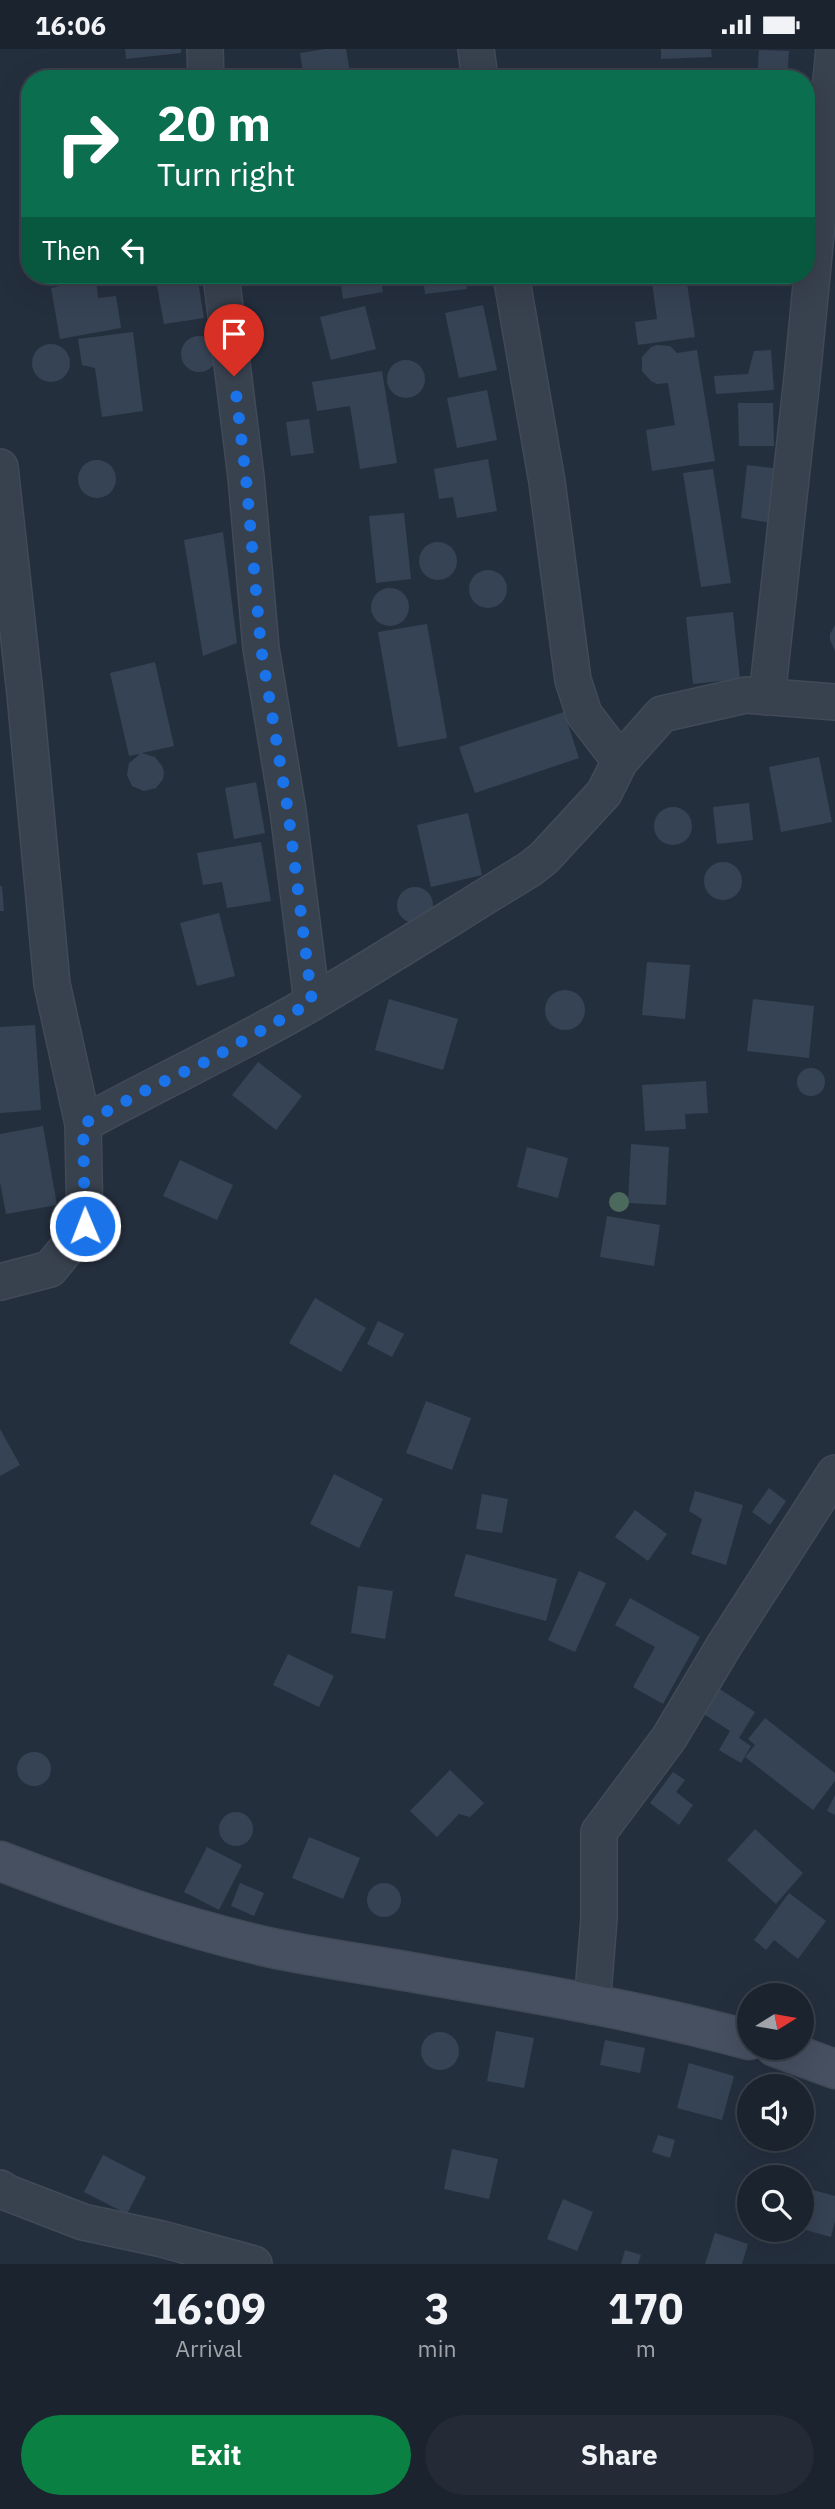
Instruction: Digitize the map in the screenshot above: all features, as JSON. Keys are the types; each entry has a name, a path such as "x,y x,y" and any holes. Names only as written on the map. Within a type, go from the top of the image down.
{"street":[{"path":"205,49 206,70"},
{"path":"476,49 479,70"},
{"path":"815,244 834,49"},
{"path":"222,284 246,478 261,648 288,811 312,1002"},
{"path":"512,284 547,482 573,680 584,714 620,761"},
{"path":"767,697 811,284"},
{"path":"0,467 52,984 83,1124 85,1226 50,1269 0,1282"},
{"path":"83,1124 207,1061 312,1002 530,869 544,858 604,793 620,761 662,714 746,695 835,702"},
{"path":"592,2005 599,1919 598,1832 669,1738 725,1644 835,1473"},
{"path":"0,1861 92,1896 195,1930 347,1962 432,1975 684,2022 737,2037"},
{"path":"810,2060 835,2069"},
{"path":"0,2188 83,2223 162,2239 254,2264"}],"building":[{"path":"125,49 181,49 181,53 126,59"},
{"path":"346,49 350,70 303,70 300,53"},
{"path":"661,49 711,49 712,57 661,59"},
{"path":"759,50 789,51 788,70 758,70"},
{"path":"96,284 98,298 116,296 121,328 60,339 51,288"},
{"path":"157,284 198,284 204,318 164,324"},
{"path":"341,284 382,284 383,292 343,299"},
{"path":"424,284 466,284 467,289 425,294"},
{"path":"652,284 687,284 695,337 638,345 635,322 657,319"},
{"path":"483,305 497,370 459,378 445,313"},
{"path":"365,306 376,349 331,360 320,317"},
{"path":"133,332 143,411 102,417 95,368 82,365 78,339"},
{"path":"199,336 212,341 217,354 212,367 199,372 186,367 181,354 186,341"},
{"path":"51,344 64,350 70,363 64,376 51,382 38,376 32,363 38,350"},
{"path":"670,346 677,353 697,350 715,461 652,471 646,430 675,425 668,383 657,384 642,371 642,357 651,347"},
{"path":"771,350 774,390 716,394 714,376 748,374 754,351"},
{"path":"406,360 419,366 425,379 419,392 406,398 393,392 387,379 393,366"},
{"path":"382,371 397,463 360,469 350,406 317,411 312,382"},
{"path":"487,390 497,440 457,448 447,398"},
{"path":"738,403 773,403 774,446 739,446"},
{"path":"309,419 314,453 291,456 286,422"},
{"path":"488,459 497,511 457,518 453,497 439,499 434,469"},
{"path":"97,460 110,466 116,479 110,492 97,498 84,492 78,479 84,466"},
{"path":"747,465 780,469 772,523 741,518"},
{"path":"713,469 731,583 701,587 683,473"},
{"path":"404,513 411,579 376,583 369,516"},
{"path":"223,532 237,643 203,656 184,540"},
{"path":"438,542 451,548 457,561 451,574 438,580 425,574 419,561 425,548"},
{"path":"488,570 501,576 507,589 501,602 488,608 475,602 469,589 475,576"},
{"path":"390,588 403,594 409,607 403,620 390,626 377,620 371,607 377,594"},
{"path":"733,612 740,679 693,684 686,617"},
{"path":"427,624 447,738 398,747 378,632"},
{"path":"835,625 835,651 830,634"},
{"path":"155,662 174,746 142,753 155,757 164,772 163,779 156,788 144,791 132,786 127,775 129,763 140,754 129,756 110,673"},
{"path":"564,712 579,758 475,793 459,747"},
{"path":"819,757 832,822 781,832 769,767"},
{"path":"256,782 265,833 234,839 225,788"},
{"path":"749,803 753,840 717,844 713,807"},
{"path":"673,807 686,813 692,826 686,839 673,845 660,839 654,826 660,813"},
{"path":"468,813 482,875 431,887 417,825"},
{"path":"261,842 271,901 227,908 222,882 203,885 197,853"},
{"path":"723,862 736,868 742,881 736,894 723,900 710,894 704,881 710,868"},
{"path":"2,886 4,911 0,911"},
{"path":"415,887 428,892 433,905 428,918 415,923 402,918 397,905 402,892"},
{"path":"219,913 235,976 197,986 180,923"},
{"path":"647,962 690,965 685,1019 642,1015"},
{"path":"565,990 579,996 585,1010 579,1024 565,1030 551,1024 545,1010 551,996"},
{"path":"389,999 458,1019 443,1070 375,1050"},
{"path":"753,999 814,1006 809,1058 747,1051"},
{"path":"35,1025 41,1110 0,1113 0,1027"},
{"path":"258,1062 302,1096 276,1130 232,1095"},
{"path":"811,1068 821,1072 825,1082 821,1092 811,1096 801,1092 797,1082 801,1072"},
{"path":"706,1081 708,1113 685,1114 686,1129 645,1131 642,1085"},
{"path":"43,1126 57,1205 6,1214 0,1182 0,1134"},
{"path":"631,1144 669,1147 666,1205 628,1203"},
{"path":"527,1147 568,1158 558,1198 517,1187"},
{"path":"180,1160 233,1185 217,1220 163,1196"},
{"path":"607,1216 660,1225 654,1266 600,1257"},
{"path":"315,1298 366,1328 341,1372 289,1343"},
{"path":"378,1321 404,1334 392,1357 367,1344"},
{"path":"426,1401 471,1418 452,1470 406,1453"},
{"path":"0,1429 20,1465 0,1476"},
{"path":"334,1474 383,1499 359,1548 310,1524"},
{"path":"769,1488 786,1501 770,1525 752,1512"},
{"path":"695,1491 743,1505 726,1565 691,1554 702,1519 689,1511"},
{"path":"482,1494 508,1499 502,1533 476,1529"},
{"path":"635,1510 667,1534 648,1561 615,1537"},
{"path":"466,1554 557,1579 546,1621 454,1596"},
{"path":"579,1571 606,1583 575,1652 548,1640"},
{"path":"358,1586 393,1591 385,1639 351,1633"},
{"path":"630,1598 700,1637 663,1704 633,1687 655,1647 615,1625"},
{"path":"288,1654 334,1676 319,1707 273,1685"},
{"path":"712,1684 755,1712 739,1738 751,1746 741,1763 719,1750 730,1731 696,1709"},
{"path":"765,1718 835,1773 835,1781 813,1810 745,1757 755,1745 748,1739"},
{"path":"34,1752 46,1757 51,1769 46,1781 34,1786 22,1781 17,1769 22,1757"},
{"path":"450,1770 484,1803 470,1817 459,1814 437,1837 410,1811"},
{"path":"673,1772 685,1780 676,1792 693,1805 679,1825 650,1803"},
{"path":"835,1795 835,1815 827,1811"},
{"path":"236,1812 248,1817 253,1829 248,1841 236,1846 224,1841 219,1829 224,1817"},
{"path":"755,1829 803,1873 776,1904 727,1860"},
{"path":"309,1837 360,1858 343,1899 292,1878"},
{"path":"207,1847 242,1865 219,1910 184,1892"},
{"path":"240,1883 264,1893 254,1916 231,1906"},
{"path":"384,1883 396,1888 401,1900 396,1912 384,1917 372,1912 367,1900 372,1888"},
{"path":"789,1893 826,1921 798,1959 774,1940 766,1950 754,1940"},
{"path":"496,2031 534,2038 524,2088 487,2081"},
{"path":"440,2032 453,2038 459,2051 453,2064 440,2070 427,2064 421,2051 427,2038"},
{"path":"605,2040 645,2048 640,2073 600,2065"},
{"path":"689,2063 734,2076 722,2120 677,2108"},
{"path":"658,2135 675,2140 670,2158 652,2152"},
{"path":"452,2149 498,2159 489,2199 444,2189"},
{"path":"103,2155 146,2177 127,2214 84,2192"},
{"path":"814,2190 835,2196 835,2221 831,2237 814,2232"},
{"path":"563,2199 593,2212 577,2251 547,2239"},
{"path":"715,2233 748,2244 742,2264 705,2264"},
{"path":"625,2250 641,2255 638,2264 621,2264"}],"route":[{"path":"85,1226 83,1124 207,1061 312,1002 288,811 261,648 234,376"}]}
